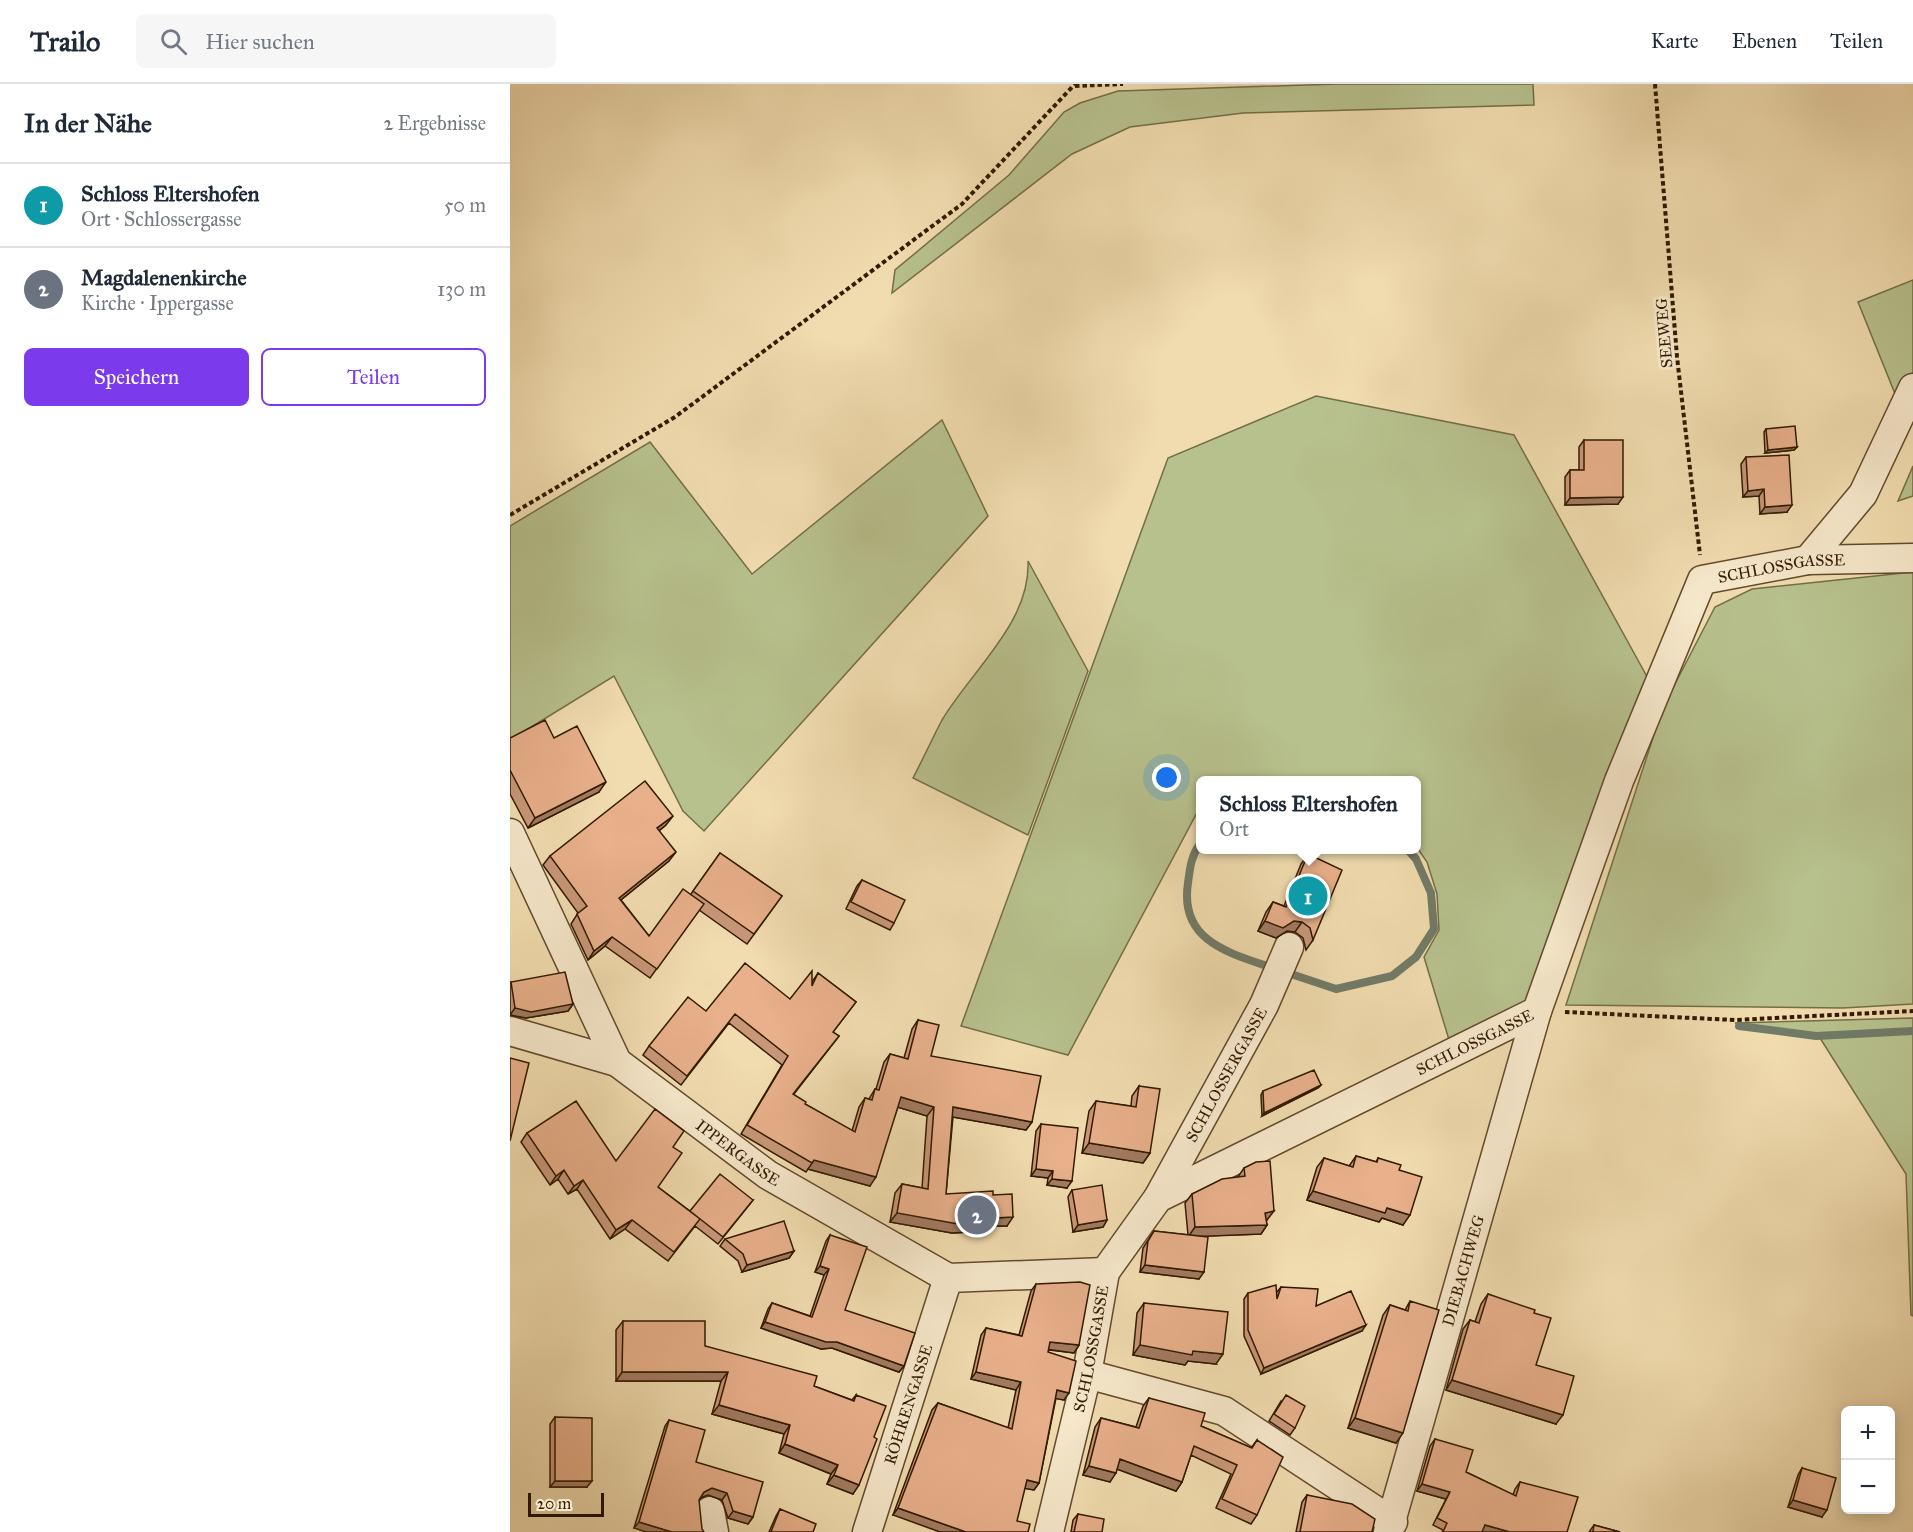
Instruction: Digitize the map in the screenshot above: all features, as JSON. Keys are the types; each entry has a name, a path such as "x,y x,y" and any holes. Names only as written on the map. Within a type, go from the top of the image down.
{"street":[{"path":"1808,560 1863,494 1913,388"},
{"name":"SCHLOSSGASSE","path":"1049,1532 1087,1374 1105,1272 1158,1198 1537,1011 1619,781 1702,580 1808,560 1913,558"},
{"name":"IPPERGASSE","path":"510,833 617,1062 768,1175 948,1278"},
{"name":"SCHLOSSERGASSE","path":"1158,1198 1264,1005 1286,954"},
{"name":"DIEBACHWEG","path":"1391,1527 1537,1011"},
{"path":"510,1030 617,1062"},
{"path":"948,1278 1105,1272"},
{"name":"RÖHRENGASSE","path":"867,1532 948,1278"},
{"path":"1087,1374 1224,1411 1391,1527"}],"path":[{"path":"510,515 675,417 962,204 1075,85 1123,84"},
{"name":"SEEWEG","path":"1655,84 1677,357 1702,580"},
{"path":"1537,1011 1735,1020 1913,1011"}],"green space":[{"path":"1338,84 1533,84 1534,105 1243,113 1130,127 1072,154 892,293 895,270 1009,175 1064,112 1080,103 1118,91"},
{"path":"1913,280 1913,412 1904,416 1858,302"},
{"path":"1316,396 1514,435 1656,693 1537,1011 1453,1053 1424,957 1439,930 1437,894 1427,862 1421,853 1421,776 1196,776 1196,815 1068,1055 961,1026 1168,458"},
{"path":"942,420 988,516 704,831 683,811 614,676 510,740 510,526 650,442 752,574"},
{"path":"1913,466 1913,496 1898,501"},
{"path":"1028,561 1088,671 1028,835 913,778 942,720 1010,625 1020,605 1026,583"},
{"path":"1913,572 1913,1004 1843,1008 1566,1005 1663,707 1715,607 1752,589"},
{"path":"1913,1018 1913,1316 1911,1315 1906,1174 1820,1038 1735,1023"}],"building":[{"path":"1795,426 1797,447 1768,450 1766,429"},
{"path":"1584,440 1623,440 1623,497 1570,498 1570,470 1584,470"},
{"path":"1789,455 1792,505 1765,507 1764,489 1748,491 1746,457"},
{"path":"545,720 554,738 577,726 606,782 535,818 510,770 510,738"},
{"path":"645,781 673,816 657,828 676,852 619,898 649,936 683,889 704,904 657,969 612,937 594,951 577,914 587,906 550,856"},
{"path":"720,853 782,896 754,934 693,891"},
{"path":"1308,854 1342,870 1313,940 1310,928 1302,922 1294,921 1283,928 1265,921 1273,902 1286,907"},
{"path":"862,880 905,900 894,923 851,902"},
{"path":"745,963 790,999 812,971 812,986 818,973 856,1002 833,1032 839,1036 793,1094 806,1102 805,1104 855,1132 865,1098 872,1100 875,1089 879,1090 890,1054 908,1059 918,1020 939,1025 931,1056 1041,1076 1032,1122 953,1107 946,1194 993,1191 993,1195 1012,1194 1013,1217 995,1218 995,1222 958,1224 897,1213 902,1184 928,1189 934,1107 901,1097 876,1177 814,1160 812,1163 747,1125 788,1056 735,1014 687,1076 649,1046 688,997 706,1011"},
{"path":"565,972 573,1004 531,1012 515,1008 511,982"},
{"path":"510,1058 529,1063 510,1141"},
{"path":"1314,1070 1321,1085 1264,1113 1263,1091"},
{"path":"1139,1086 1160,1089 1150,1153 1089,1143 1096,1101 1136,1107"},
{"path":"576,1101 616,1161 655,1109 684,1131 673,1147 682,1153 658,1187 700,1219 674,1252 632,1220 616,1230 583,1180 574,1186 564,1170 556,1176 527,1133"},
{"path":"1041,1124 1078,1128 1072,1181 1052,1179 1053,1171 1036,1169"},
{"path":"1356,1156 1377,1162 1378,1158 1401,1165 1399,1170 1422,1177 1410,1215 1387,1208 1385,1213 1313,1191 1324,1158 1353,1167"},
{"path":"1270,1161 1274,1211 1265,1213 1267,1225 1195,1227 1192,1194 1222,1179 1245,1176 1244,1168 1256,1162"},
{"path":"720,1174 753,1200 723,1237 690,1211"},
{"path":"1102,1185 1107,1220 1078,1225 1072,1190"},
{"path":"784,1221 794,1251 747,1265 743,1254 725,1239"},
{"path":"1154,1231 1208,1237 1204,1272 1145,1265 1148,1241"},
{"path":"830,1235 867,1247 845,1310 915,1333 904,1366 837,1342 826,1342 765,1322 772,1303 812,1317 829,1269 820,1266"},
{"path":"1080,1282 1090,1285 1079,1345 1050,1342 1048,1352 1076,1361 1069,1393 1057,1390 1039,1483 1027,1480 1017,1521 1030,1524 1028,1532 966,1532 898,1508 938,1403 1012,1429 1021,1382 976,1372 986,1328 1022,1336 1036,1284"},
{"path":"1276,1285 1277,1299 1281,1287 1318,1289 1316,1306 1351,1291 1366,1325 1264,1368 1248,1330 1248,1293"},
{"path":"1488,1294 1551,1318 1536,1365 1574,1376 1563,1415 1452,1380 1470,1320 1479,1323"},
{"path":"1410,1301 1439,1310 1403,1433 1355,1418 1390,1305 1408,1311"},
{"path":"1144,1303 1228,1312 1223,1354 1193,1351 1192,1355 1140,1345"},
{"path":"623,1321 705,1321 705,1346 817,1376 814,1386 854,1401 856,1395 886,1406 874,1437 877,1439 859,1485 834,1475 838,1465 785,1444 790,1425 719,1405 728,1372 622,1372"},
{"path":"1286,1395 1305,1406 1295,1428 1274,1414"},
{"path":"1149,1398 1205,1413 1201,1426 1252,1448 1257,1440 1283,1457 1257,1515 1222,1499 1237,1465 1194,1446 1182,1482 1120,1459 1116,1473 1089,1466 1101,1418 1139,1428"},
{"path":"555,1417 592,1418 592,1481 555,1481"},
{"path":"669,1420 705,1430 696,1462 763,1482 753,1517 733,1511 727,1493 712,1488 704,1492 699,1500 704,1532 672,1532 639,1522"},
{"path":"1435,1439 1473,1450 1466,1472 1516,1496 1520,1482 1578,1497 1567,1532 1510,1532 1485,1525 1482,1532 1443,1532 1447,1523 1437,1518 1450,1492 1422,1484"},
{"path":"1802,1468 1836,1478 1827,1510 1793,1500"},
{"path":"1307,1495 1352,1504 1375,1519 1372,1532 1300,1532"},
{"path":"780,1509 816,1524 813,1532 771,1532"},
{"path":"1078,1514 1104,1519 1102,1532 1074,1532"},
{"path":"1594,1525 1620,1532 1593,1532"}],"waterway":[{"path":"1196,851 1190,867 1188,883 1187,903 1191,919 1199,931 1224,950 1273,968"},
{"path":"1285,972 1336,989 1392,976 1416,957 1434,929 1431,893 1412,854"},
{"path":"1739,1026 1816,1036 1913,1031"}],"place":[{"name":"Schloss Eltershofen","path":"1308,896"},
{"name":"Magdalenenkirche","path":"977,1215"}]}
